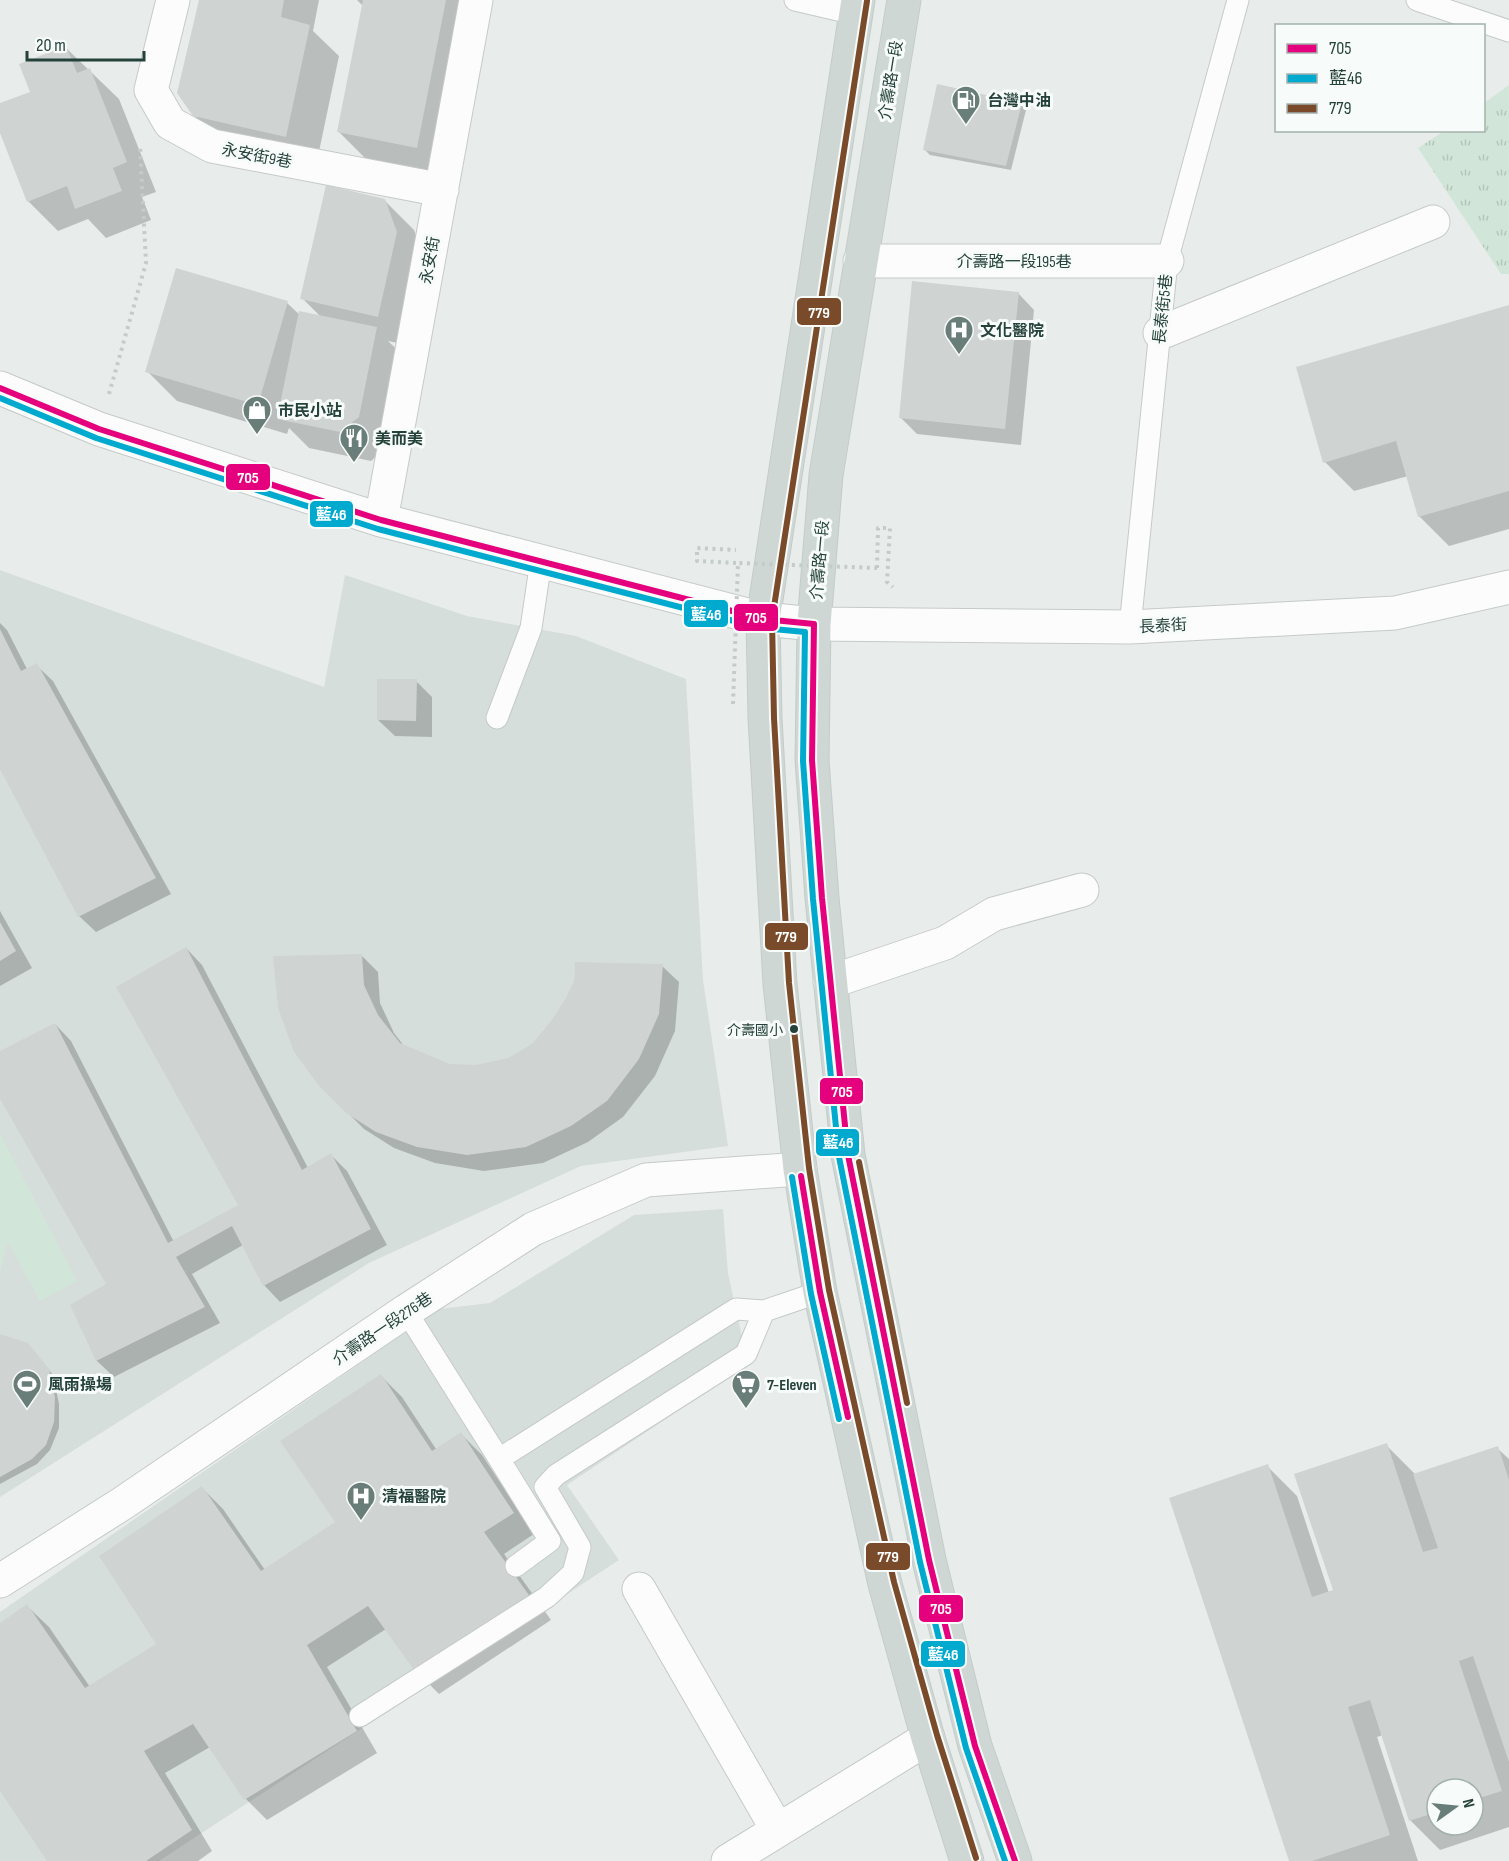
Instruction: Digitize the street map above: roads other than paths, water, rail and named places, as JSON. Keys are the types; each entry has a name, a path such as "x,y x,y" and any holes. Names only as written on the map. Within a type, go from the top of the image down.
{"main road":[{"name":"介壽路一段","path":"904,0 826,475 814,624 812,760 822,898 848,1155 929,1560 975,1746 1015,1861"},
{"path":"856,7 763,620 765,718 780,984 800,1168 820,1292 885,1584 928,1738 967,1861"}],"street":[{"name":"永安街9巷","path":"173,0 151,90 170,123 213,147 442,190"},
{"name":"永安街","path":"381,520 476,0"},
{"path":"1160,333 1433,222"},
{"name":"介壽路一段195巷","path":"860,261 1167,261"},
{"name":"長泰街","path":"0,388 99,429 381,520 763,620 814,624 1130,627 1395,614 1509,587"},
{"path":"830,982 945,943 994,914 1082,890"},
{"name":"介壽路一段276巷","path":"0,1581 123,1503 406,1311 532,1229 646,1180 800,1168"},
{"path":"639,1589 777,1829"},
{"path":"728,1861 928,1738"}],"lane":[{"path":"795,0 856,7"},
{"name":"長泰街5巷","path":"1130,627 1167,261 1238,0"},
{"path":"1417,0 1509,31"},
{"path":"496,718 531,628 541,561"},
{"path":"499,1459 736,1309 765,1311 820,1292"},
{"path":"406,1311 550,1541 516,1566"},
{"path":"360,1716 547,1597 573,1573 580,1547 545,1487 556,1475 746,1354 765,1311"}],"place":[{"name":"台灣中油","path":"966,126"},
{"name":"文化醫院","path":"959,356"},
{"name":"市民小站","path":"257,436"},
{"name":"美而美","path":"354,464"},
{"name":"介壽國小","path":"794,1029"},
{"name":"風雨操場","path":"27,1410"},
{"name":"7-Eleven","path":"746,1410"},
{"name":"清福醫院","path":"361,1522"}]}
